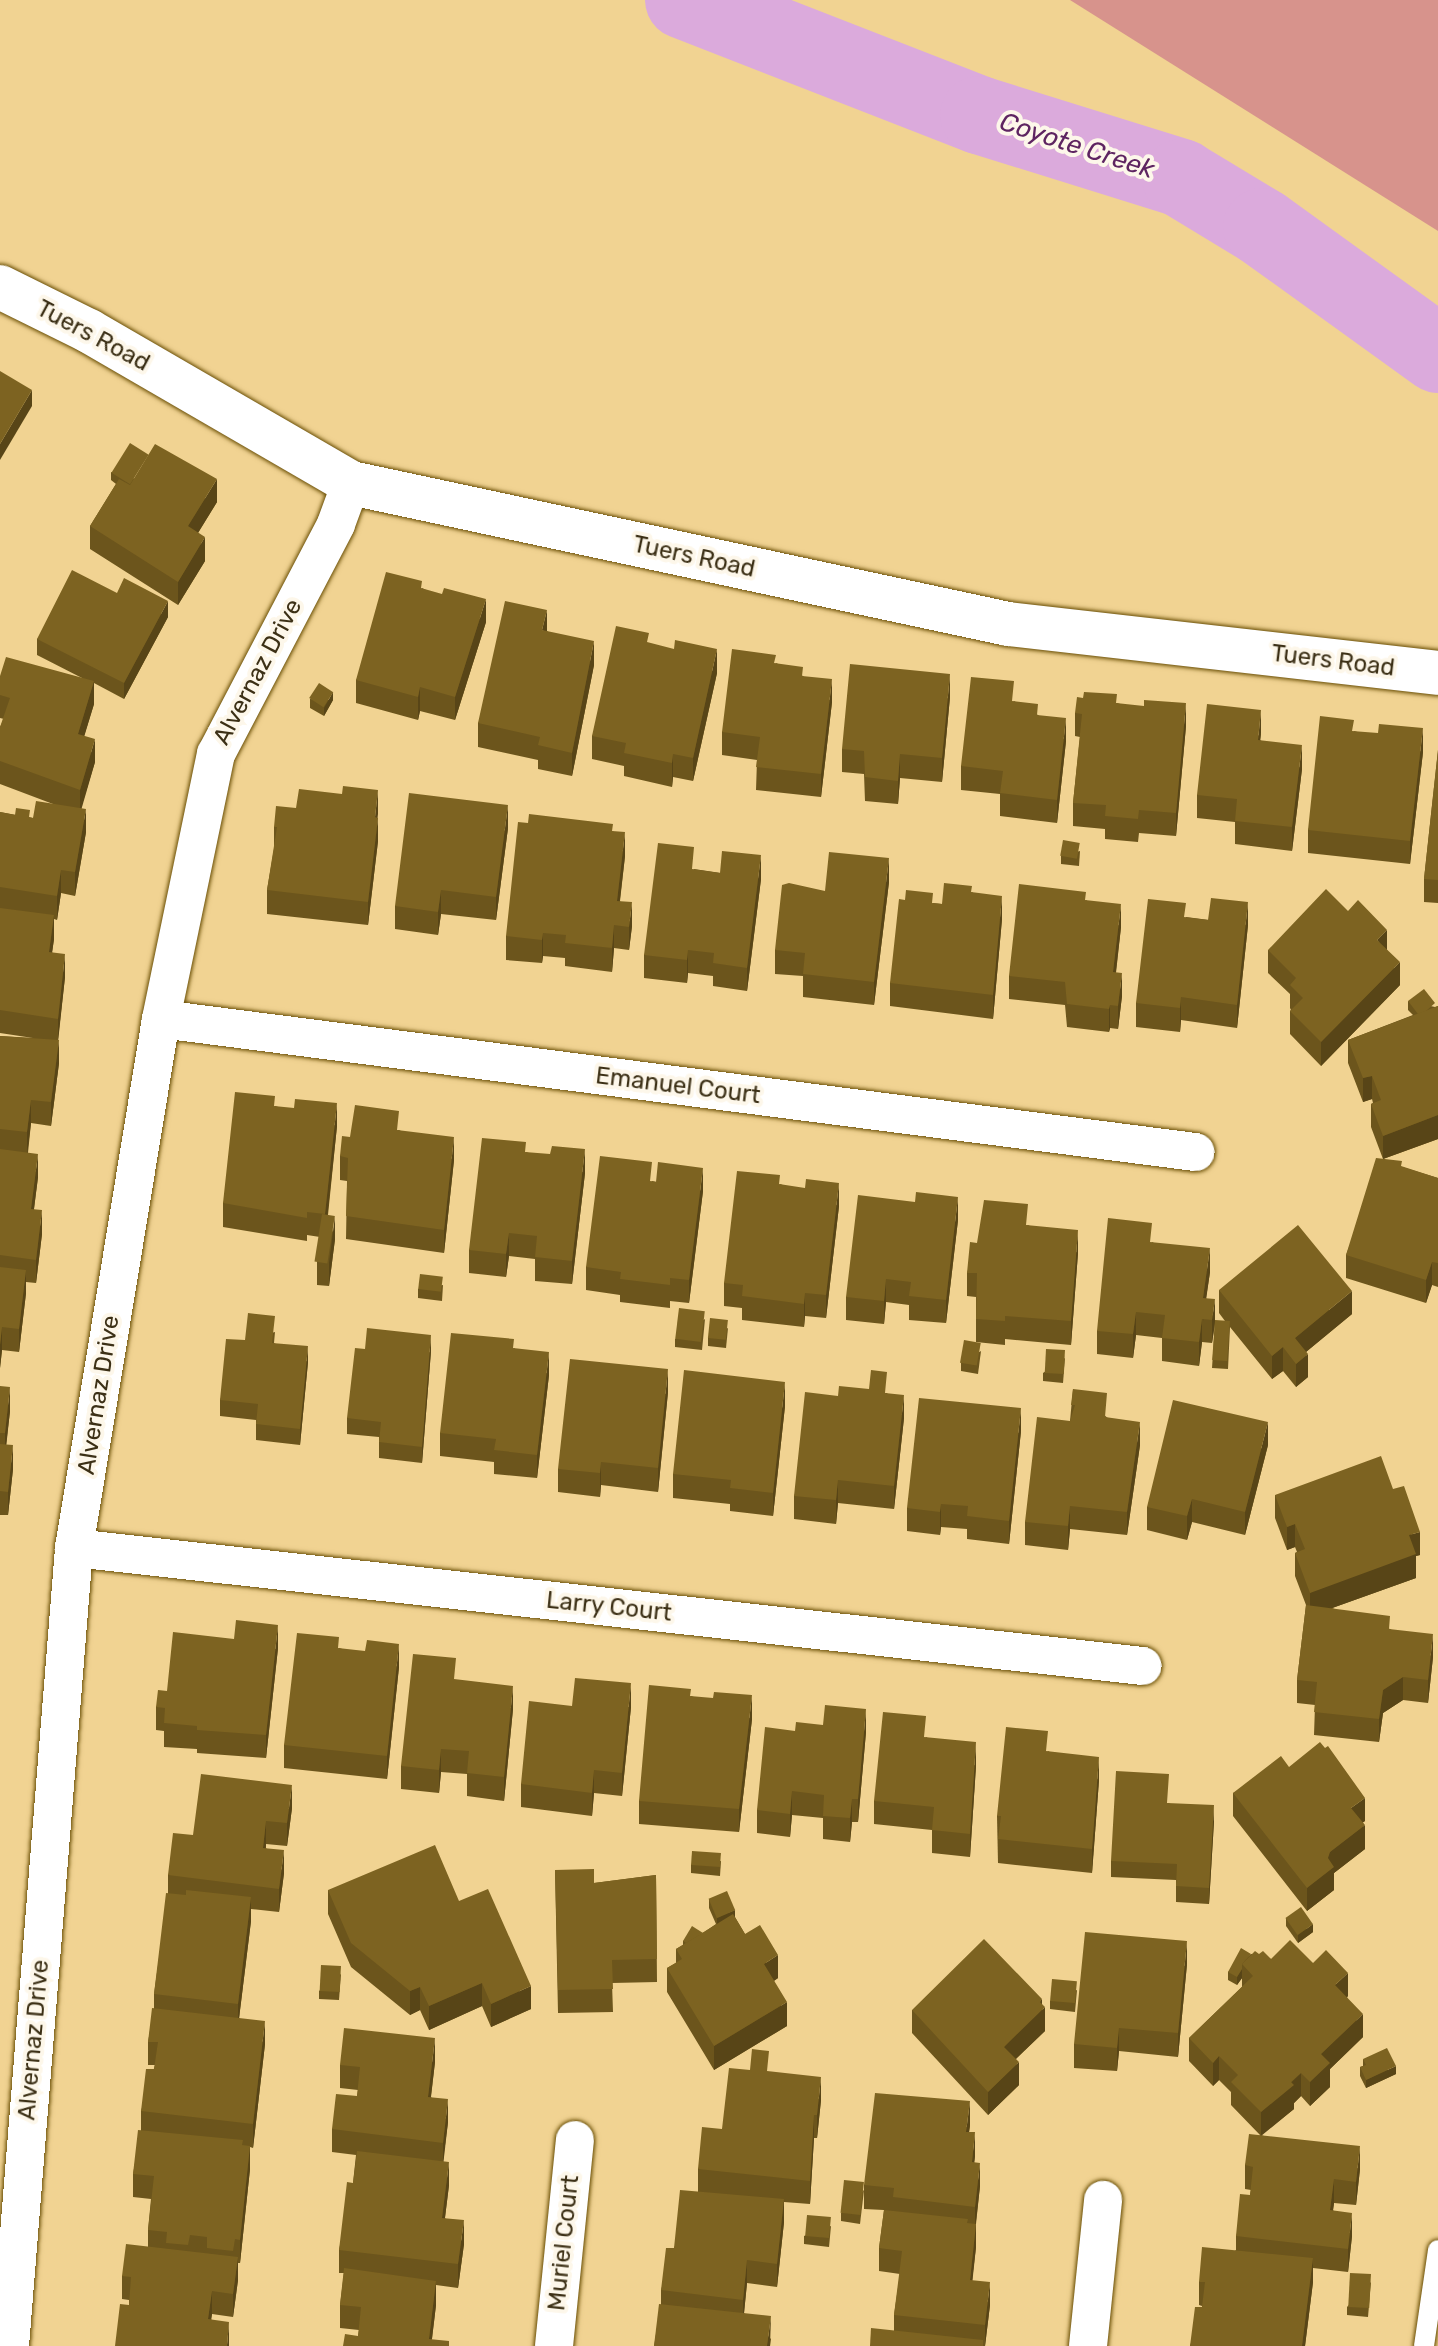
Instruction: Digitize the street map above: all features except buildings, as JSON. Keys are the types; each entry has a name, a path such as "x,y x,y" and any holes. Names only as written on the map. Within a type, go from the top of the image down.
{"street":[{"name":"Tuers Road","path":"0,287 89,331 351,483 1008,624 1438,673"},
{"name":"Alvernaz Drive","path":"10,2346 74,1548 161,1019 216,754 336,524 351,483"},
{"name":"Emanuel Court","path":"161,1019 1195,1152"},
{"name":"Larry Court","path":"74,1548 1143,1666"},
{"name":"Muriel Court","path":"554,2346 575,2140"},
{"path":"1088,2346 1103,2200"}],"lane":[{"path":"1424,2346 1438,2250"}],"shaded area":[{"path":"1070,0 1438,0 1438,231"}],"waterway":[{"name":"Coyote Creek","path":"684,0 979,115 1181,178 1262,227 1438,354"}]}
